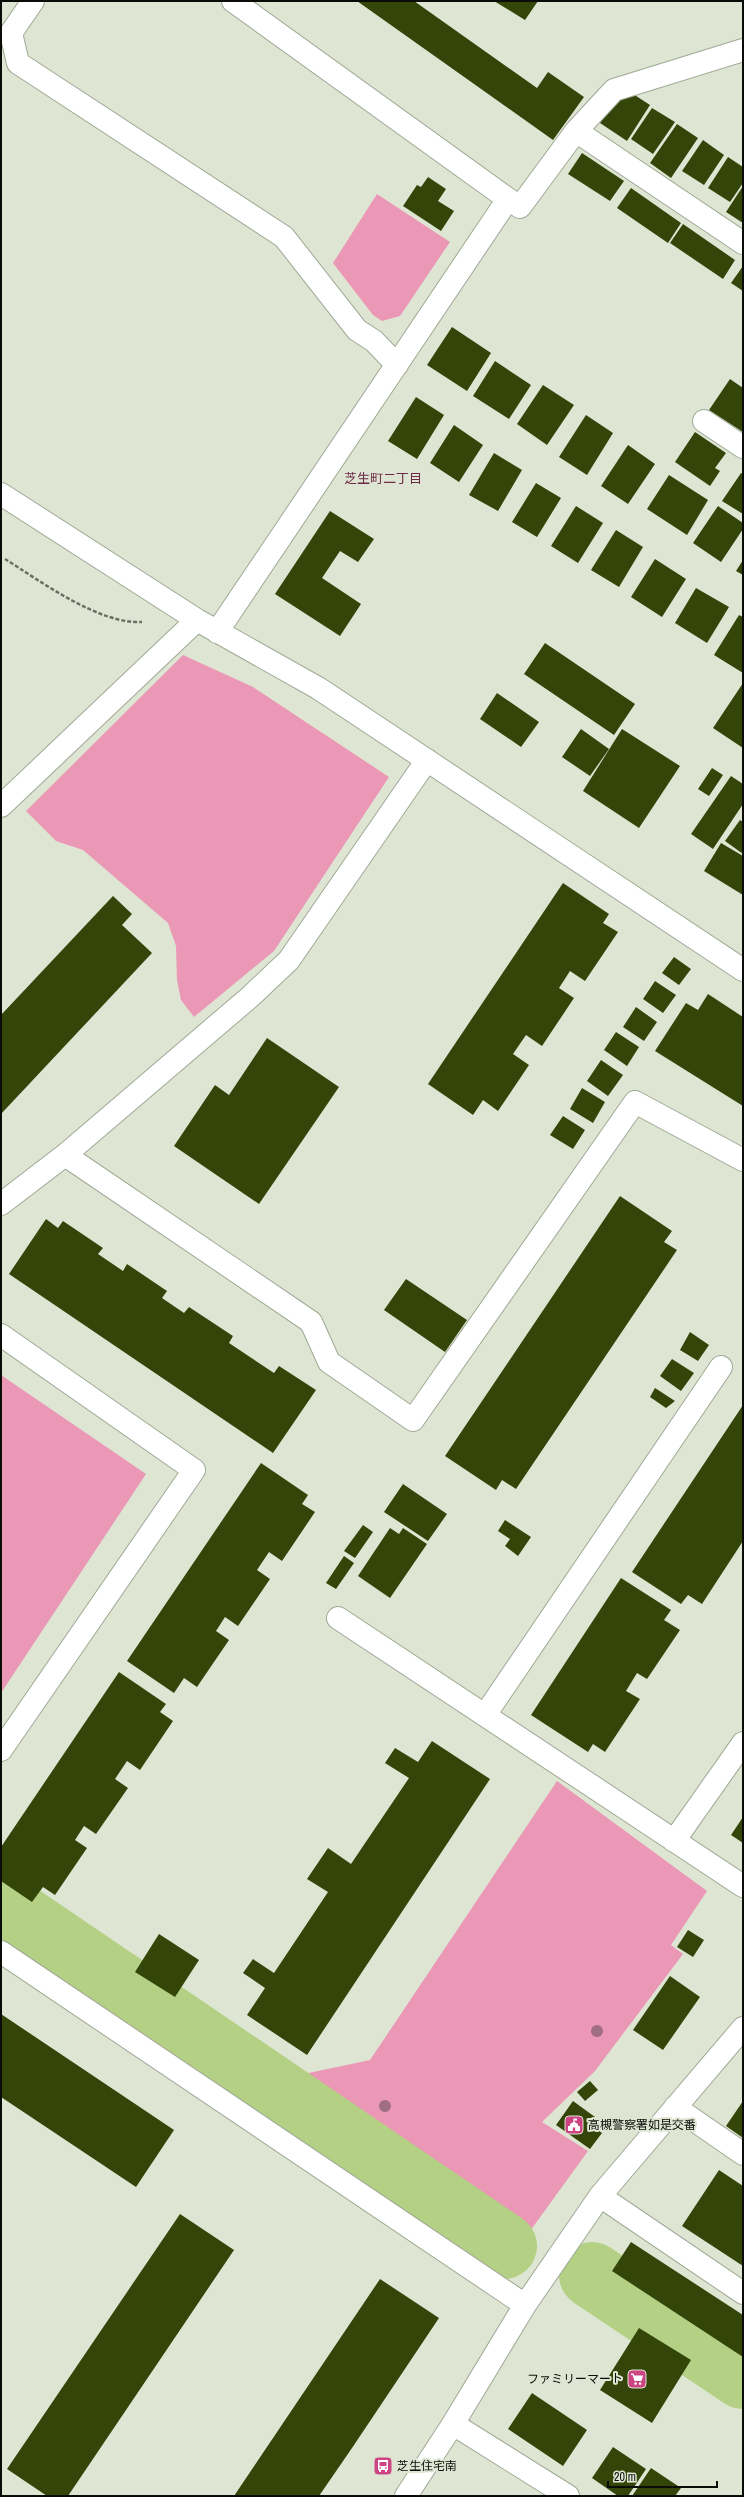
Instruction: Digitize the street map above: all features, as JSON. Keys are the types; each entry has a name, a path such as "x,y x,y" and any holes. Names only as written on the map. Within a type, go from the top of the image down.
{"street":[{"path":"33,1 11,33 18,63 284,237 358,330 374,341 397,365"},
{"path":"233,1 520,207 576,131 614,90 743,50"},
{"path":"576,131 743,243"},
{"path":"217,632 508,199"},
{"path":"704,421 743,447"},
{"path":"1,494 197,620 318,688 743,970"},
{"path":"1,806 197,620"},
{"path":"1,1204 65,1155 251,996 289,960 427,760"},
{"path":"65,1155 311,1322 329,1362 413,1420 635,1102 743,1160"},
{"path":"1,1335 194,1470 1,1750"},
{"path":"485,1715 721,1367"},
{"path":"338,1618 743,1886"},
{"path":"674,1841 743,1743"},
{"path":"1,1952 525,2305"},
{"path":"406,2496 453,2424 525,2305 600,2196 743,2028"},
{"path":"675,2107 743,2154"},
{"path":"600,2196 743,2293"},
{"path":"453,2424 568,2496"}],"path":[{"path":"5,559 69,598 105,615 146,622"}],"shaded area":[{"path":"377,194 450,242 400,316 382,321 373,315 333,263"},
{"path":"183,655 253,687 389,777 274,951 194,1017 181,1000 177,980 176,946 168,923 83,850 56,841 26,811"},
{"path":"1,1375 146,1474 1,1693"},
{"path":"557,1781 707,1891 671,1945 683,1954 595,2071 542,2122 588,2151 525,2238 515,2239 292,2091 304,2074 370,2060"}],"building":[{"path":"357,1 414,1 537,88 548,72 584,97 553,140"},
{"path":"494,1 538,1 525,20"},
{"path":"630,92 650,105 627,141 600,123 618,97"},
{"path":"652,108 675,122 653,154 631,139"},
{"path":"677,124 698,138 671,178 650,163"},
{"path":"703,140 724,155 704,185 682,171"},
{"path":"582,153 624,181 610,201 568,174"},
{"path":"728,157 743,167 743,183 730,202 708,188"},
{"path":"428,177 446,189 438,201 454,211 441,231 403,206 417,185 421,187"},
{"path":"743,186 743,223 726,212"},
{"path":"631,188 681,223 668,243 617,208"},
{"path":"683,224 735,260 723,279 670,243"},
{"path":"743,266 743,291 731,283"},
{"path":"452,327 491,353 467,391 427,365"},
{"path":"495,361 531,385 509,419 473,396"},
{"path":"730,379 743,388 743,432 709,410"},
{"path":"543,385 574,405 547,445 517,424"},
{"path":"416,397 444,415 417,459 388,441"},
{"path":"586,415 613,433 587,475 559,457"},
{"path":"454,425 483,445 459,482 430,463"},
{"path":"695,432 726,453 715,468 720,471 710,486 675,462"},
{"path":"628,445 655,464 628,504 601,486"},
{"path":"494,453 522,470 498,511 469,495"},
{"path":"741,473 743,474 743,514 722,501"},
{"path":"669,475 708,500 687,535 647,509"},
{"path":"536,483 561,498 537,537 512,522"},
{"path":"576,506 603,523 578,563 551,546"},
{"path":"718,506 743,523 743,529 721,562 693,543"},
{"path":"330,511 374,539 358,562 340,551 322,578 361,604 340,636 275,594"},
{"path":"616,530 643,547 619,587 591,570"},
{"path":"655,559 686,579 662,617 631,597"},
{"path":"743,560 743,575 736,571"},
{"path":"696,588 729,607 707,643 675,623"},
{"path":"739,615 743,617 743,673 714,655"},
{"path":"545,643 635,704 614,735 524,674"},
{"path":"743,683 743,748 713,728"},
{"path":"497,693 539,722 521,747 480,719"},
{"path":"581,729 609,749 590,776 562,757"},
{"path":"622,729 680,766 639,828 583,791"},
{"path":"712,768 723,775 709,796 698,789"},
{"path":"731,776 743,784 743,804 713,849 691,834"},
{"path":"740,820 743,822 743,854 725,841"},
{"path":"721,843 743,856 743,895 704,871"},
{"path":"563,883 609,914 603,923 618,932 585,981 570,971 559,988 574,998 542,1046 526,1035 513,1054 529,1065 498,1111 483,1100 473,1115 428,1084"},
{"path":"113,896 132,914 122,925 152,953 1,1114 1,1015"},
{"path":"674,957 691,969 679,985 662,973"},
{"path":"655,981 676,995 663,1013 643,999"},
{"path":"708,994 743,1017 743,1106 655,1051 686,1003 698,1010"},
{"path":"636,1007 657,1022 644,1041 623,1027"},
{"path":"616,1032 639,1047 627,1066 604,1050"},
{"path":"267,1038 339,1087 259,1204 174,1146 215,1085 229,1095"},
{"path":"601,1060 623,1075 608,1096 587,1081"},
{"path":"582,1088 605,1102 593,1123 570,1109"},
{"path":"563,1116 585,1130 573,1149 550,1135"},
{"path":"620,1196 672,1231 664,1242 677,1250 516,1489 502,1480 496,1490 445,1456"},
{"path":"46,1219 58,1228 63,1221 103,1248 98,1254 123,1271 127,1264 167,1291 162,1298 184,1313 189,1307 233,1336 229,1343 274,1373 279,1366 316,1390 273,1453 9,1274"},
{"path":"406,1279 467,1320 445,1352 384,1310"},
{"path":"690,1332 709,1345 698,1361 680,1350"},
{"path":"672,1359 694,1373 681,1391 660,1376"},
{"path":"655,1388 675,1401 666,1408 650,1397"},
{"path":"743,1405 743,1541 702,1604 688,1595 681,1604 632,1572"},
{"path":"261,1463 308,1495 302,1504 315,1512 282,1561 269,1552 257,1570 270,1579 238,1626 225,1617 216,1631 229,1640 197,1687 184,1678 174,1693 127,1661"},
{"path":"403,1484 447,1514 428,1541 384,1512"},
{"path":"505,1520 531,1537 518,1556 505,1546 510,1539 498,1531"},
{"path":"363,1525 373,1532 355,1558 344,1551"},
{"path":"390,1528 399,1534 403,1528 427,1544 390,1598 358,1576"},
{"path":"344,1556 354,1563 336,1589 326,1583"},
{"path":"621,1578 671,1610 664,1620 680,1630 647,1679 637,1673 626,1691 640,1699 605,1752 593,1744 588,1752 531,1715"},
{"path":"119,1672 166,1704 160,1712 173,1721 140,1770 127,1761 115,1779 128,1788 96,1834 84,1826 75,1840 87,1848 55,1895 43,1887 32,1902 1,1881 1,1847"},
{"path":"432,1741 490,1779 307,2055 247,2015 265,1988 243,1973 253,1959 274,1973 328,1892 307,1879 328,1848 351,1864 409,1778 385,1763 395,1748 418,1762"},
{"path":"743,1817 743,1843 731,1835"},
{"path":"688,1930 704,1940 693,1957 677,1947"},
{"path":"159,1934 199,1960 175,1997 135,1972"},
{"path":"670,1976 700,1997 663,2050 633,2030"},
{"path":"1,2014 174,2130 136,2187 1,2097"},
{"path":"590,2081 598,2090 585,2101 577,2092"},
{"name":"高槻警察署如是交番","path":"573,2101 595,2117 589,2124 602,2133 590,2149 556,2125"},
{"path":"743,2101 743,2138 726,2126"},
{"path":"719,2170 743,2186 743,2266 682,2226"},
{"path":"180,2214 234,2250 68,2496 47,2496 7,2469"},
{"path":"631,2242 743,2315 743,2357 612,2271"},
{"path":"380,2279 439,2318 352,2448 319,2496 234,2496"},
{"path":"639,2328 691,2360 652,2423 600,2390"},
{"path":"532,2393 587,2430 563,2466 508,2429"},
{"path":"613,2447 646,2469 628,2496 618,2496 592,2478"},
{"path":"651,2468 681,2488 675,2496 632,2496"}],"waterway":[{"path":"1,1904 504,2246"},
{"path":"592,2275 743,2376"}],"place":[{"name":"高槻警察署如是交番","path":"574,2125"},
{"name":"ファミリーマート","path":"637,2379"},
{"name":"芝生住宅南","path":"383,2466"}],"district":[{"name":"芝生町二丁目","path":"383,478"}]}
